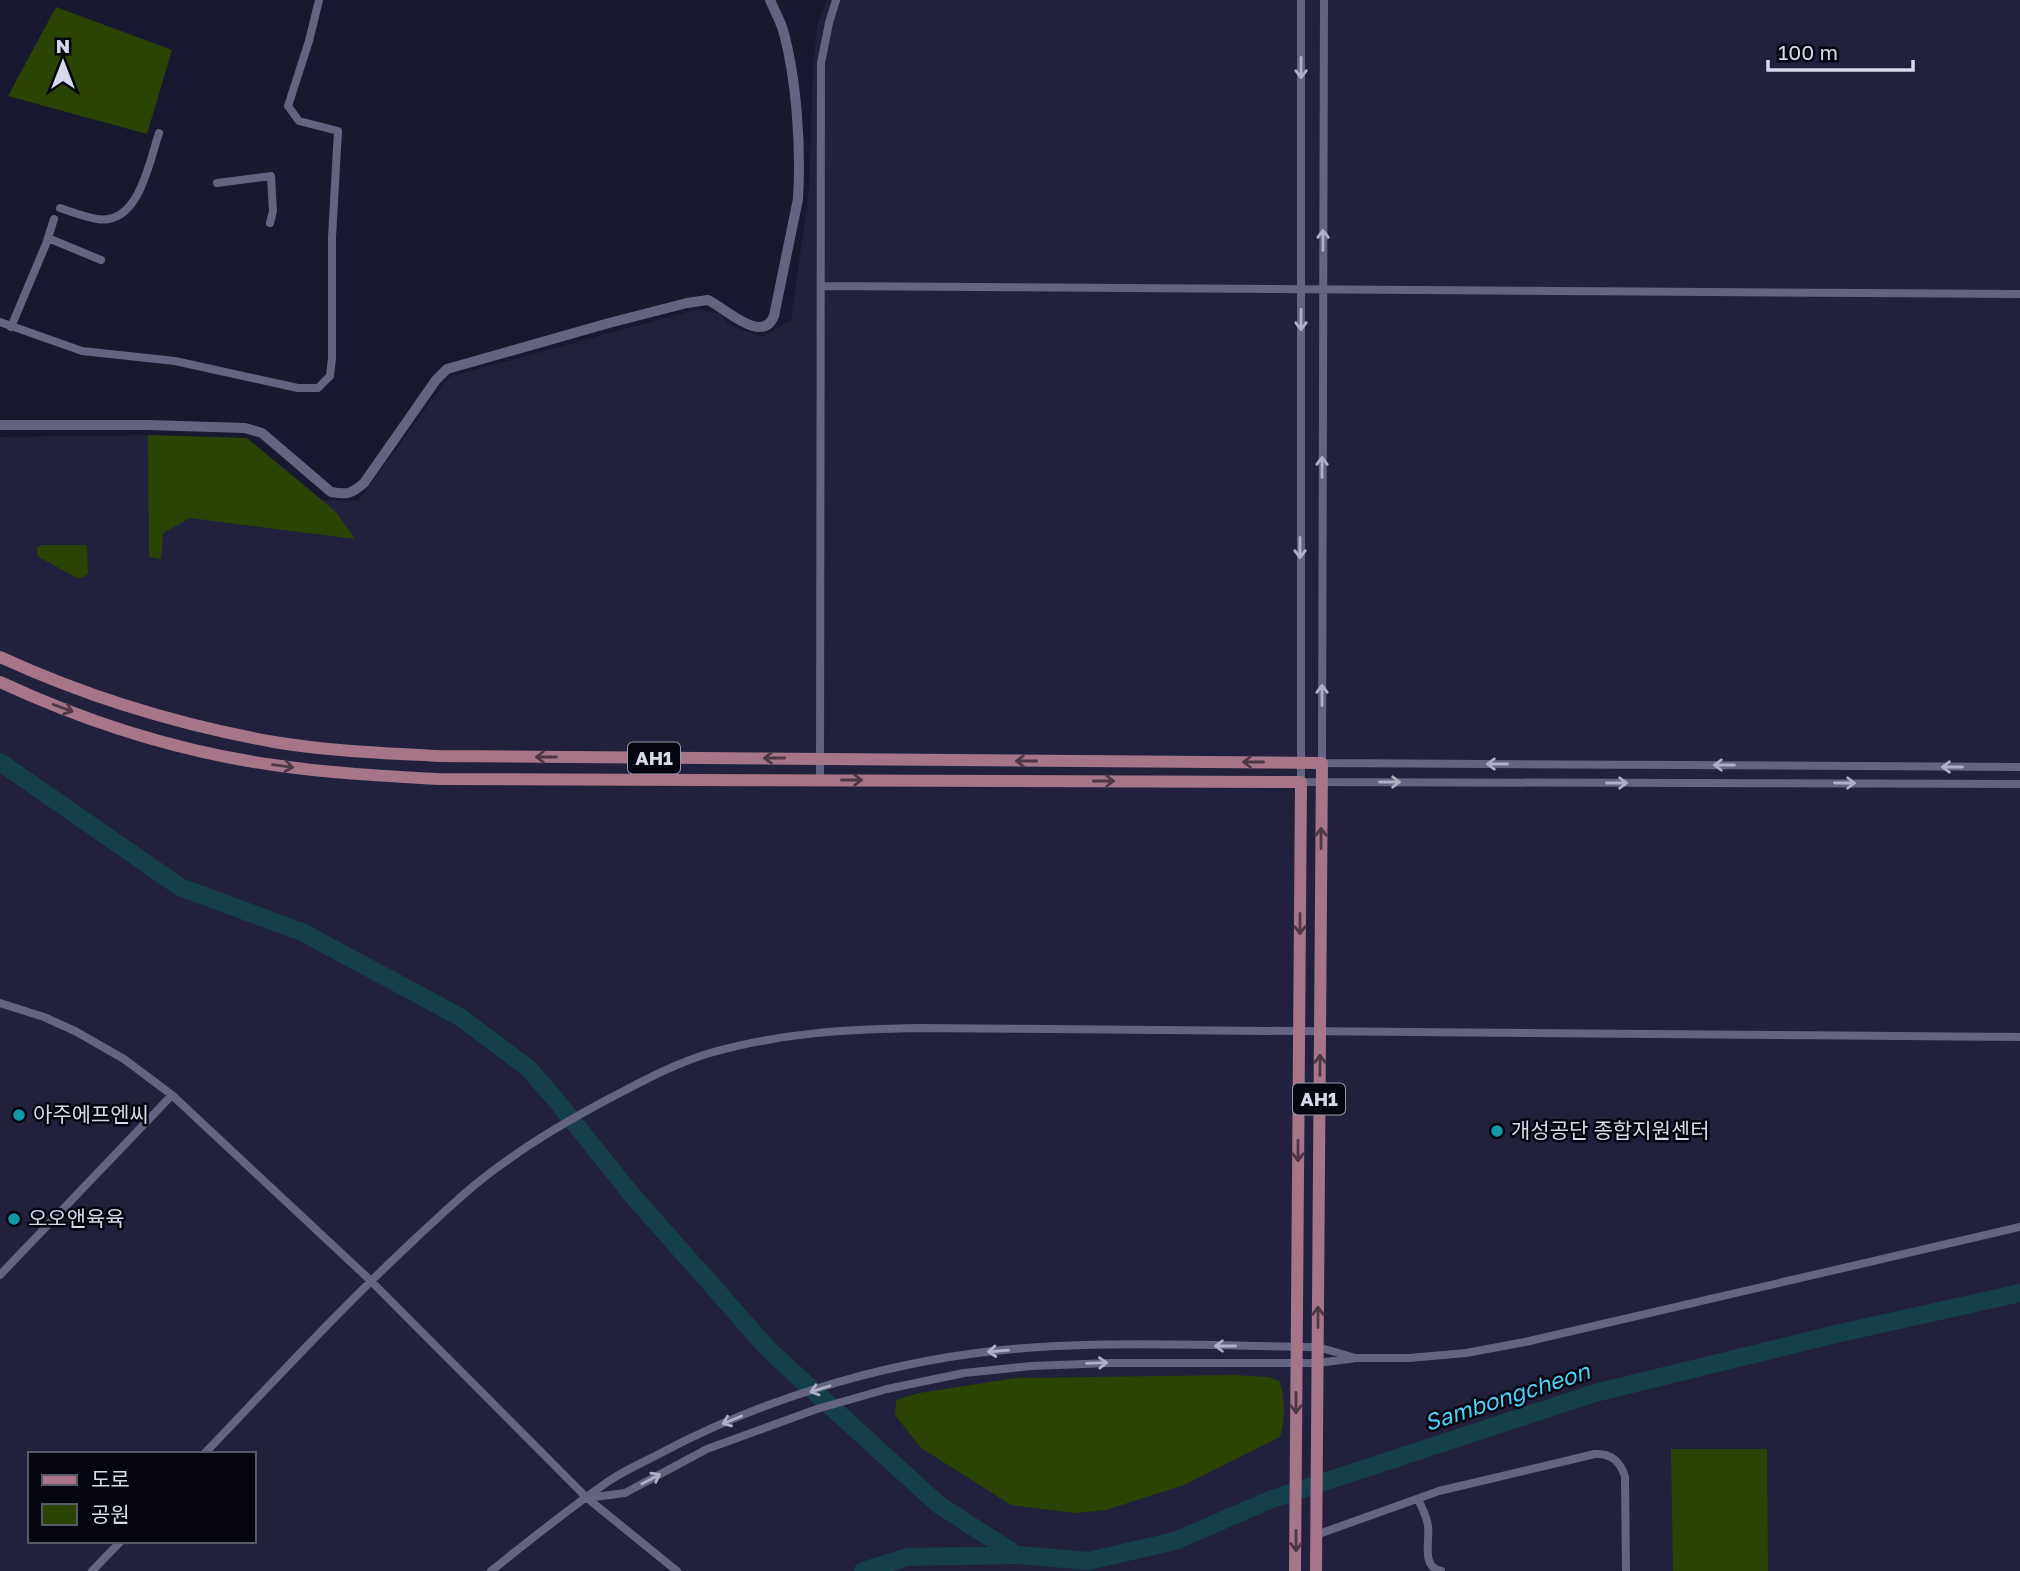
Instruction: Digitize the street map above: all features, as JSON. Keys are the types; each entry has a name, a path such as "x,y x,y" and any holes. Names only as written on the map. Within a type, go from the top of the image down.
{"main road":[{"name":"AH1","path":"0,657 125,706 202,727 276,742 355,751 439,756 1322,763 1316,1571"},
{"name":"AH1","path":"0,682 29,696 118,728 196,750 273,765 353,775 438,779 1301,782 1295,1571"}],"street":[{"path":"0,322 82,351 175,361 298,388 318,388 330,376 332,237 338,131 299,121 289,106 319,0"},
{"path":"0,425 245,428 262,433 331,492 352,493 364,483 436,380 447,369 609,323 708,300 736,318 765,327 771,323 774,316 799,187 799,142 791,67 782,28 770,0"},
{"path":"820,780 821,62 836,0"},
{"path":"1301,0 1301,782 2020,784"},
{"path":"1324,0 1322,763 2020,767"},
{"path":"60,208 100,220 116,218 133,203 139,193 159,133"},
{"path":"217,183 271,176 274,211 270,223"},
{"path":"11,327 54,219"},
{"path":"48,238 101,260"},
{"path":"822,286 2020,294"},
{"path":"0,1003 44,1017 86,1037 133,1065 173,1095 370,1280 587,1498 677,1571"},
{"path":"206,1452 370,1280 471,1188 512,1156 589,1109 677,1064 722,1050 787,1036 845,1029 920,1028 2020,1038"},
{"path":"0,1275 173,1095"},
{"path":"587,1498 625,1493 707,1449 817,1409 887,1388 964,1373 1031,1366 1170,1362 1318,1363 1356,1358 1409,1358 1466,1353 1525,1342 2020,1227"},
{"path":"491,1571 610,1480 700,1432 796,1396 885,1370 959,1356 1026,1348 1110,1345 1318,1347 1356,1358"},
{"path":"1317,1535 1439,1491 1604,1453 1618,1462 1625,1477 1626,1571"},
{"path":"1418,1499 1428,1528 1430,1564 1441,1571"},
{"path":"92,1571 119,1543"}],"shaded area":[{"path":"827,0 2020,0 2020,1571 0,1571 0,437 148,435 247,438 322,500 358,501 449,377 698,309 721,314 729,325 762,337 791,320 809,190 813,63 818,22"}],"green space":[{"path":"56,7 172,50 147,134 8,96"},
{"path":"148,435 247,438 335,511 355,539 190,518 163,533 161,559 149,557"},
{"path":"41,545 87,546 88,574 81,578 75,577 39,557 37,548"},
{"path":"1233,1375 1269,1377 1279,1381 1284,1409 1280,1437 1184,1485 1106,1510 1075,1513 1011,1505 921,1448 895,1415 896,1400 919,1393 1016,1378"},
{"path":"1671,1449 1767,1449 1768,1571 1673,1571"}],"waterway":[{"path":"0,762 180,887 302,932 460,1017 528,1068 632,1195 770,1351 939,1505 1017,1555"},
{"name":"Sambongcheon","path":"863,1571 907,1557 1017,1555 1088,1561 1175,1541 1272,1499 1595,1393 1836,1334 2020,1293"}],"place":[{"name":"아주에프엔씨","path":"19,1115"},
{"name":"개성공단 종합지원센터","path":"1497,1131"},
{"name":"오오앤육육","path":"14,1219"}]}
